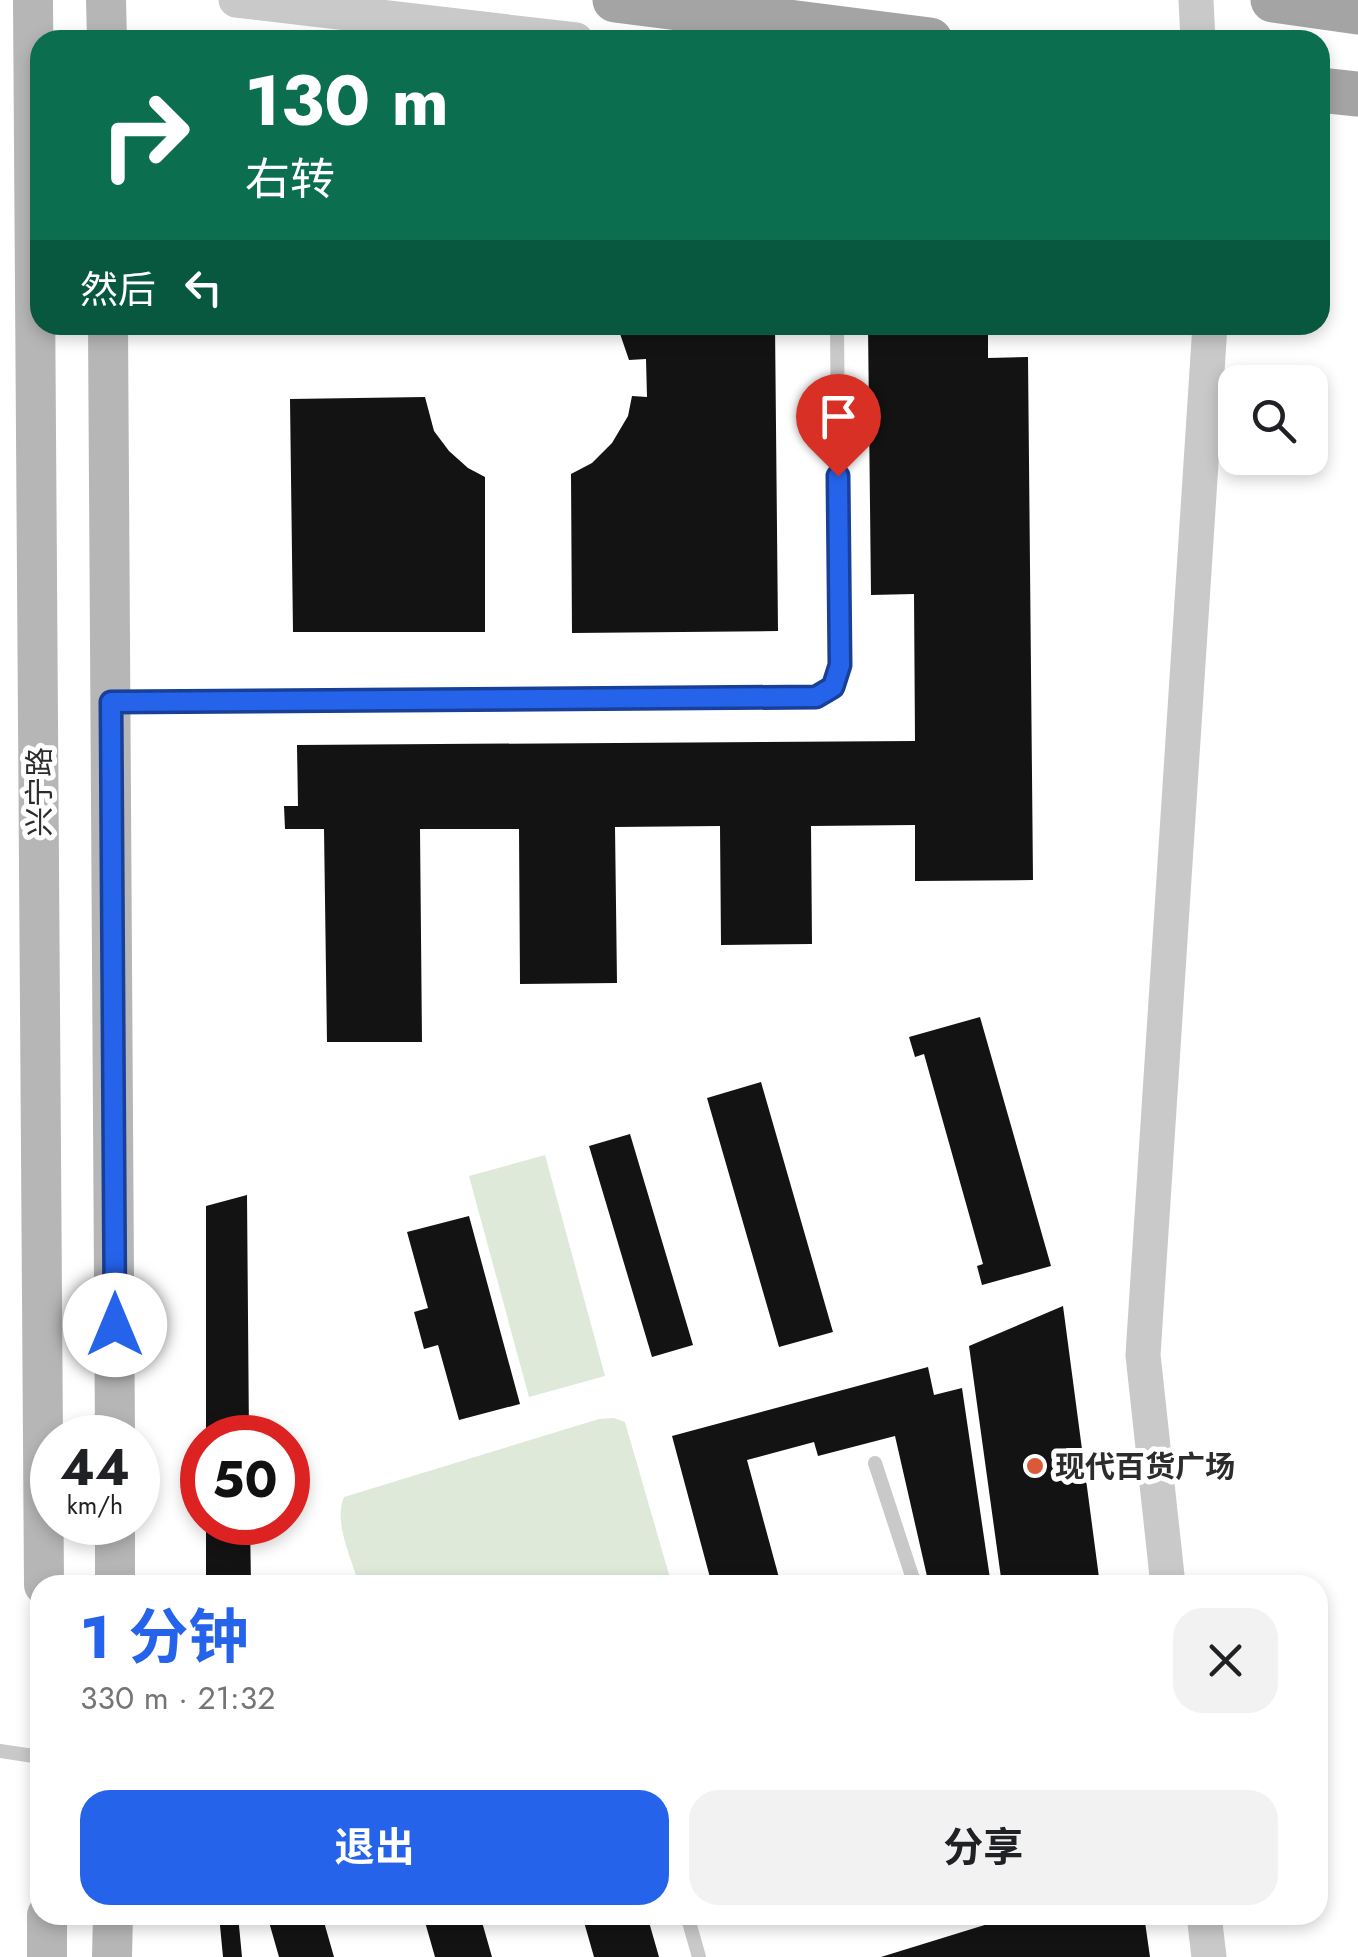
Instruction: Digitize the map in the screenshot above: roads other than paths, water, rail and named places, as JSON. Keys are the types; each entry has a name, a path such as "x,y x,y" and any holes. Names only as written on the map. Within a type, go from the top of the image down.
{"main road":[{"name":"兴宁路","path":"34,0 34,30"},
{"path":"106,0 106,30"},
{"path":"615,0 851,30"},
{"path":"1273,0 1358,12"},
{"path":"1330,91 1358,94"},
{"name":"兴宁路","path":"36,335 44,1575"},
{"path":"108,335 116,1415"},
{"path":"114,1575 115,1545"},
{"path":"47,1925 47,1957"},
{"path":"112,1925 112,1957"}],"street":[{"path":"236,0 491,30"},
{"path":"1196,0 1198,30"},
{"path":"1167,1575 1142,1355 1209,335"},
{"path":"1205,1925 1209,1957"}],"lane":[{"path":"111,702 816,697 833,687 840,665 837,335"},
{"path":"874,1464 912,1575"},
{"path":"0,1751 30,1756"},
{"path":"690,1925 698,1957"}],"place":[{"name":"现代百货广场","path":"1035,1466"}]}
